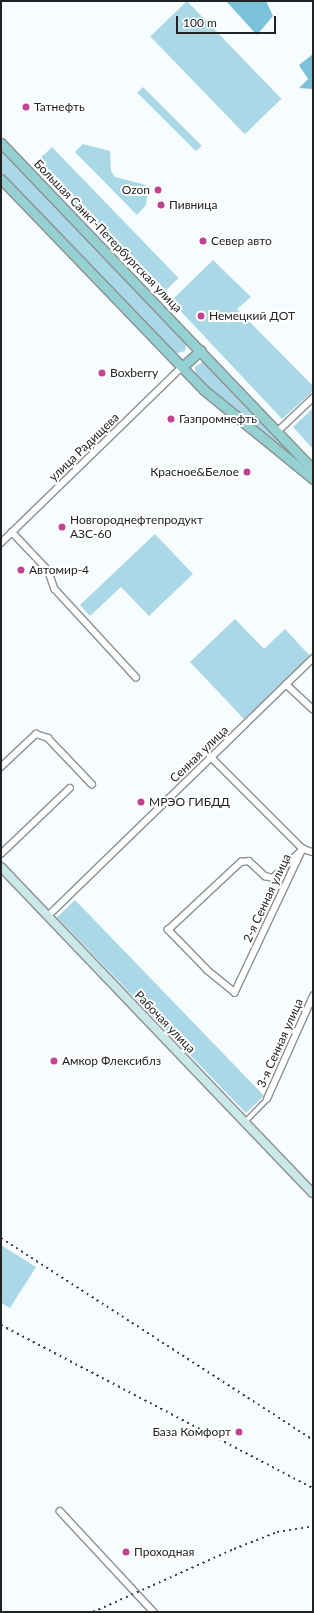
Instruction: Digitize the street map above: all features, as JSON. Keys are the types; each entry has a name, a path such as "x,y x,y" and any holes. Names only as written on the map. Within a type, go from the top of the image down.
{"main road":[{"name":"Большая Санкт-Петербургская улица","path":"1,143 313,468"},
{"path":"1,179 204,390 313,479"},
{"path":"182,367 201,350"},
{"name":"Рабочая улица","path":"1,867 313,1192"}],"street":[{"name":"улица Радищева","path":"1,543 182,367"},
{"path":"278,431 313,398"},
{"path":"12,532 48,570 54,589 136,677"},
{"name":"Сенная улица","path":"48,916 313,658"},
{"path":"286,684 313,710"},
{"path":"1,767 36,734 48,738 92,784"},
{"path":"211,757 303,849 313,852"},
{"path":"1,854 70,788"},
{"name":"2-я Сенная улица","path":"303,849 235,993 207,970 168,930 241,862 249,861 265,876 273,878 303,849"},
{"name":"3-я Сенная улица","path":"267,1099 313,996"},
{"path":"245,1122 267,1099"},
{"path":"60,1511 154,1612"}],"shaded area":[{"path":"187,1 281,99 245,134 150,36"},
{"path":"226,1 266,1 273,16 257,35"},
{"path":"313,54 313,89 299,88 308,79 299,65"},
{"path":"143,87 202,146 196,151 137,93"},
{"path":"83,144 110,151 111,171 115,177 146,185 148,190 146,205 137,215 75,152"},
{"path":"1,146 187,340 185,351 174,354 1,173"},
{"path":"52,147 178,278 163,293 36,162"},
{"path":"213,260 251,297 237,309 313,386 313,391 282,419 171,301"},
{"path":"204,361 306,466 212,390 196,375 195,367"},
{"path":"313,408 313,449 293,427"},
{"path":"155,534 193,574 149,616 121,587 90,616 80,605"},
{"path":"235,619 264,649 285,629 310,656 244,719 190,662"},
{"path":"75,900 264,1096 246,1113 57,917"},
{"path":"1,1245 36,1267 10,1308 1,1303"}],"railway":[{"path":"1,1238 313,1440"},
{"path":"1,1325 313,1488"},
{"path":"93,1612 234,1549 277,1532 313,1526"}],"place":[{"name":"Татнефть","path":"26,107"},
{"name":"Ozon","path":"158,190"},
{"name":"Пивница","path":"161,205"},
{"name":"Север авто","path":"203,241"},
{"name":"Немецкий ДОТ","path":"201,316"},
{"name":"Boxberry","path":"102,373"},
{"name":"Газпромнефть","path":"171,419"},
{"name":"Красное&Белое","path":"247,472"},
{"name":"Новгороднефтепродукт АЗС-60","path":"62,527"},
{"name":"Автомир-4","path":"21,570"},
{"name":"МРЭО ГИБДД","path":"141,802"},
{"name":"Амкор Флексиблз","path":"54,1061"},
{"name":"База Комфорт","path":"239,1432"},
{"name":"Проходная","path":"126,1552"}]}
